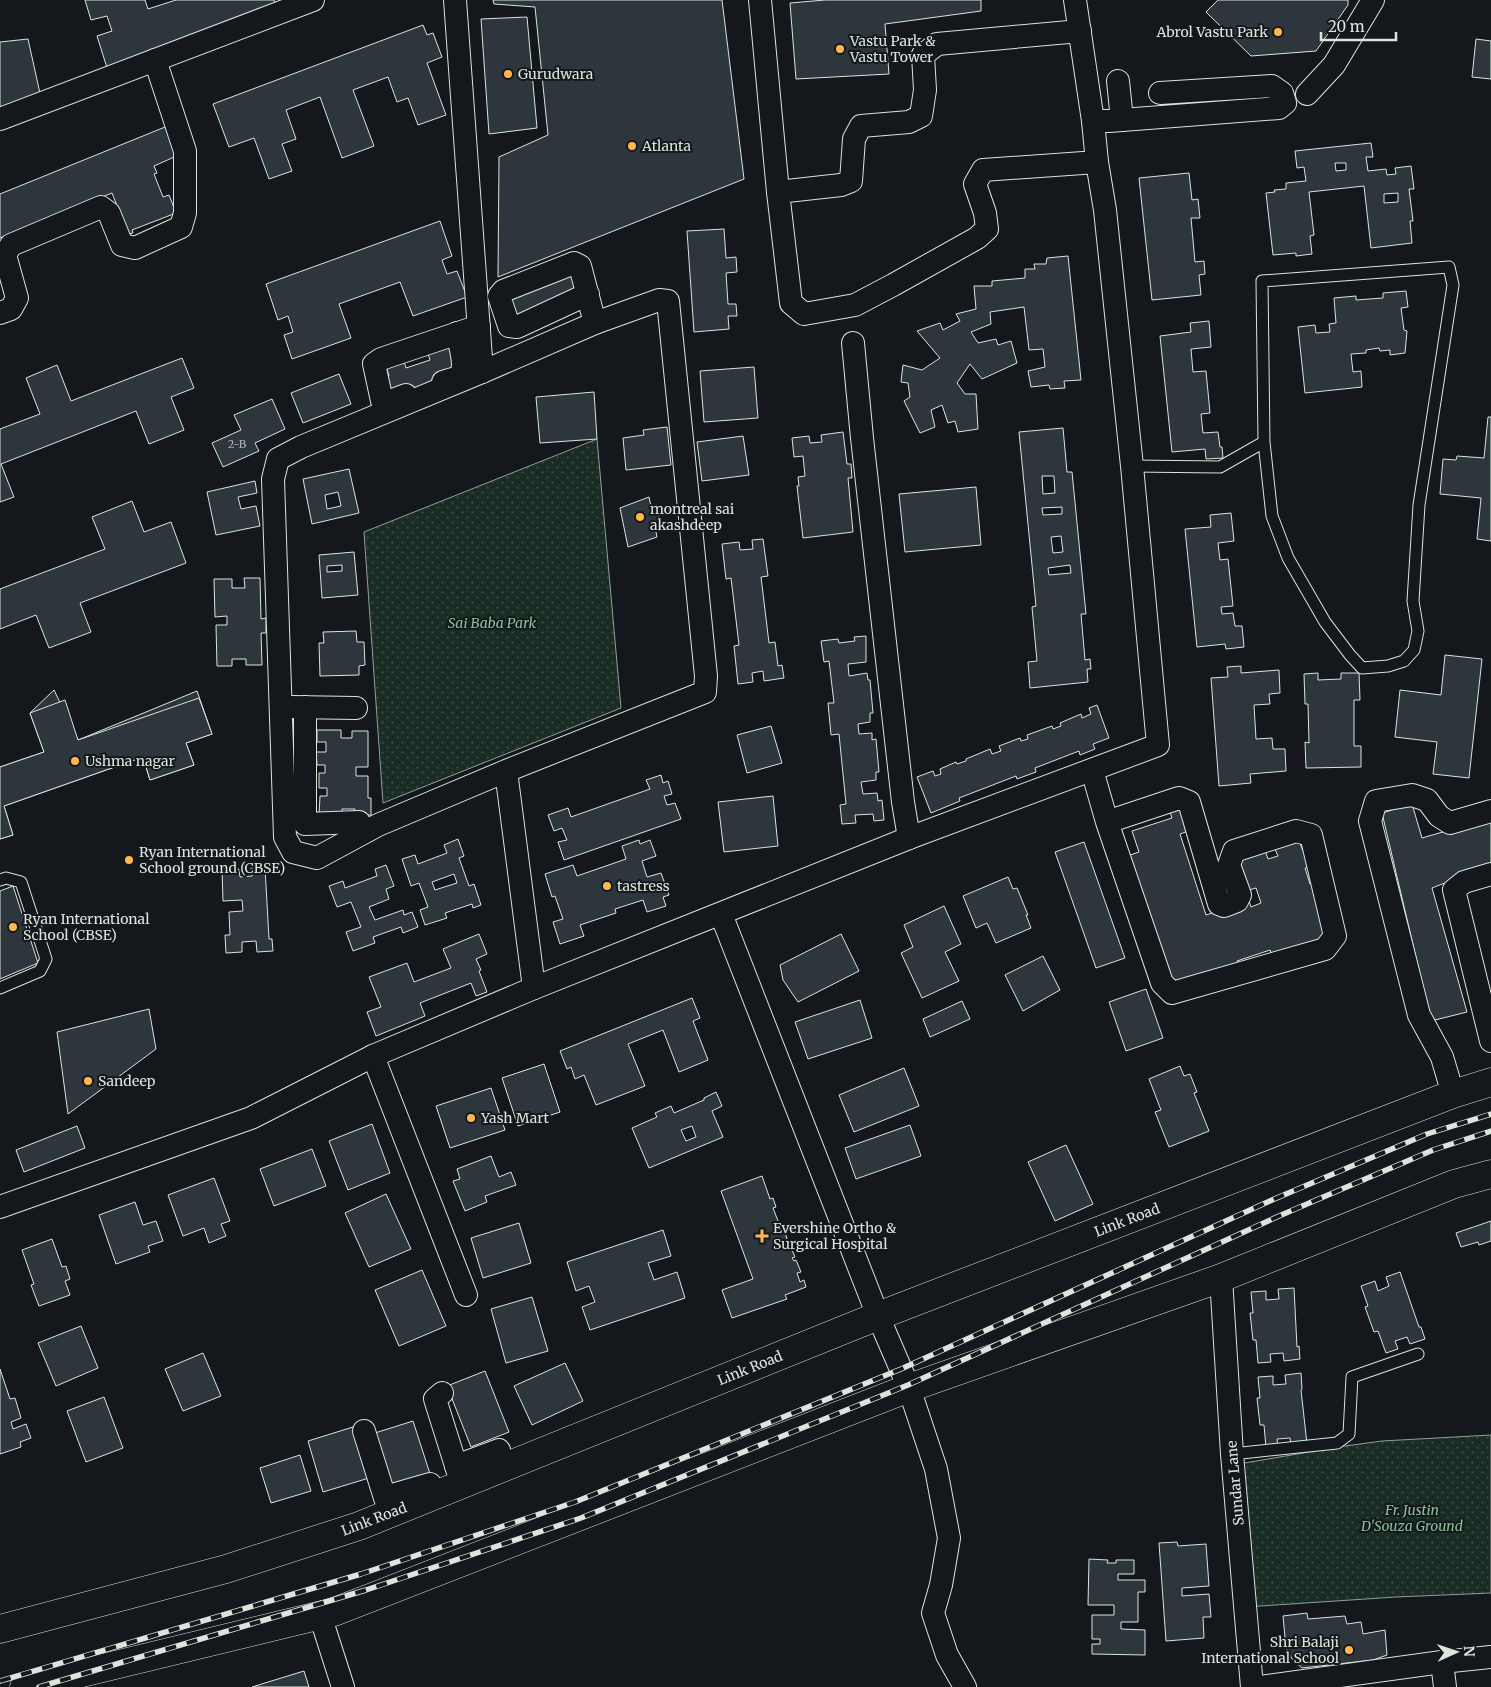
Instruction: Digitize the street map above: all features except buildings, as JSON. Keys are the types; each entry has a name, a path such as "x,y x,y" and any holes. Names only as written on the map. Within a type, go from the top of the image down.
{"main road":[{"name":"Link Road","path":"0,1629 226,1569 360,1526 387,1506 459,1476 1454,1094 1491,1082"},
{"path":"24,1687 334,1612 909,1388 1221,1278 1454,1184 1491,1174"}],"street":[{"path":"455,0 482,372"},
{"path":"760,0 778,192 791,303 804,314 855,305 893,286 977,238 987,229 985,213 975,184 983,170 1097,162"},
{"path":"0,1207 251,1118 373,1056 534,988 909,838 1158,745 1132,466 1105,210 1075,0"},
{"path":"1307,94 1334,65 1373,0"},
{"path":"0,119 303,2"},
{"path":"778,192 841,185 851,181 854,139 861,126 909,122 921,116 925,90 923,55 936,44 1080,31"},
{"path":"0,313 11,309 17,298 6,255 11,245 101,208 110,213 122,245 135,248 181,227 185,213 185,151 155,60"},
{"path":"1088,84 1120,81 1122,120"},
{"path":"1093,121 1279,108 1285,103 1282,93 1272,86 1160,94"},
{"path":"534,350 499,296 503,291 574,263 580,266 595,323"},
{"path":"305,707 295,824 285,837 293,852 317,858 378,825 506,771 705,692 706,676 668,301 659,300 595,323 482,372 425,392 385,403 382,401 374,364 381,359 457,333 479,332 517,324 588,294"},
{"path":"295,824 280,706 273,479 278,459 458,376 463,372 464,363 457,333"},
{"path":"853,343 903,802 909,838"},
{"path":"280,706 356,708"},
{"path":"1092,770 1107,822 1162,983 1172,993 1325,949 1335,936 1311,835 1296,831 1234,850 1229,865 1240,895 1237,901 1224,906 1219,904 1189,802 1179,798 1107,822"},
{"path":"506,771 534,988"},
{"path":"1454,1094 1442,1057 1419,1015 1370,821 1376,801 1412,795 1427,800 1439,816 1450,823 1491,811"},
{"path":"295,824 359,822"},
{"path":"1491,874 1464,882 1454,890 1491,1042"},
{"path":"721,914 878,1316 909,1388 936,1469 949,1538 933,1613 947,1655 965,1687"},
{"path":"373,1056 466,1295"},
{"name":"Sundar Lane","path":"1221,1278 1232,1454 1252,1687"},
{"path":"442,1393 435,1399 459,1476 499,1450"},
{"path":"364,1432 387,1506 430,1484"},
{"path":"320,1615 343,1687"},
{"path":"1260,1687 1491,1657"},
{"path":"1442,1662 1445,1687"}],"lane":[{"path":"1449,267 1453,285 1419,505 1413,600 1418,631 1414,650 1404,661 1388,666 1362,668 1325,622 1288,558 1272,516 1264,442 1262,281 1449,267"},
{"path":"1132,466 1220,467 1264,442"},
{"path":"0,880 6,878 21,882 46,960 40,971 0,988"},
{"path":"1232,1454 1337,1443 1349,1434 1352,1377 1418,1354"}],"green space":[{"name":"Sai Baba Park","path":"597,439 621,708 383,803 364,532"},
{"name":"Fr. Justin D'Souza Ground","path":"1491,1435 1491,1593 1245,1607 1233,1465 1382,1441"}],"railway":[{"path":"0,1681 361,1574 575,1502 901,1369 1272,1200 1427,1134 1491,1114"},
{"path":"39,1687 366,1590 581,1518 908,1385 1279,1216 1433,1150 1491,1131"}],"place":[{"name":"Abrol Vastu Park","path":"1278,32"},
{"name":"Vastu Park & Vastu Tower","path":"840,49"},
{"name":"Gurudwara","path":"508,74"},
{"name":"Atlanta","path":"632,146"},
{"name":"montreal sai akashdeep","path":"640,517"},
{"name":"Ushma nagar","path":"75,761"},
{"name":"Ryan International School ground (CBSE)","path":"129,860"},
{"name":"tastress","path":"607,886"},
{"name":"Ryan International School (CBSE)","path":"13,927"},
{"name":"Sandeep","path":"88,1081"},
{"name":"Yash Mart","path":"471,1118"},
{"name":"Evershine Ortho & Surgical Hospital","path":"762,1236"},
{"name":"Shri Balaji International School","path":"1349,1650"}]}
